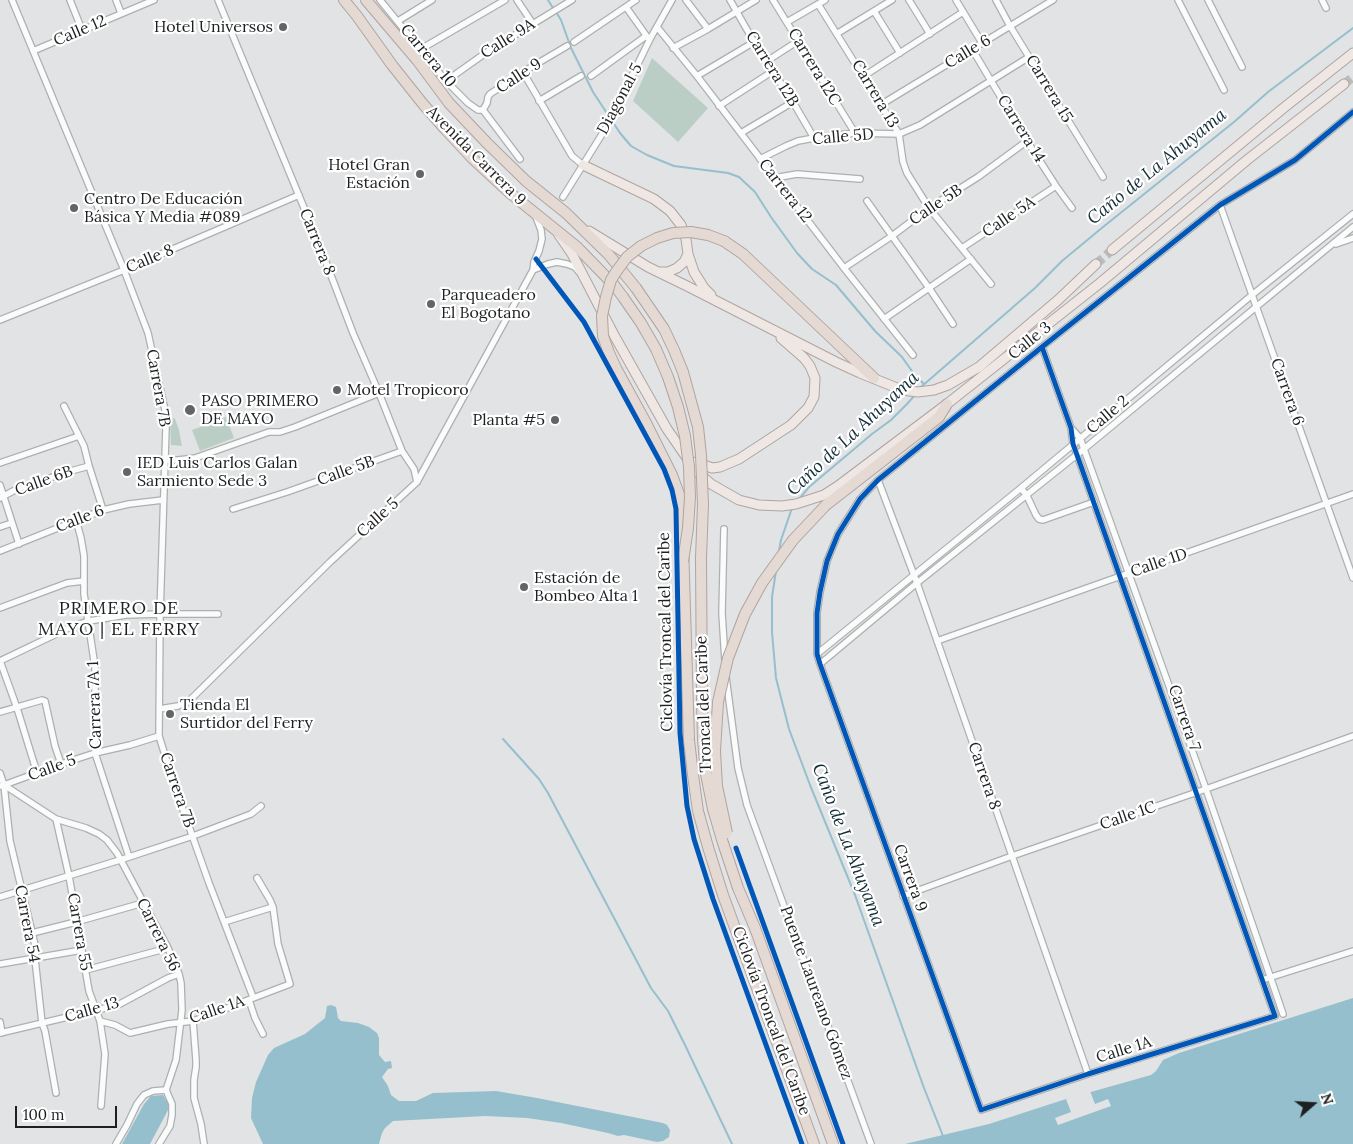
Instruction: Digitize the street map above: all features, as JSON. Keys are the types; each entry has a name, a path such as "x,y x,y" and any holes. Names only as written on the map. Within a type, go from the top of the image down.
{"highway":[{"name":"Avenida Carrera 9","path":"344,0 392,66 445,130 472,158 533,212 577,247 624,297"},
{"name":"Avenida Carrera 9","path":"366,0 417,60 449,103 526,181 566,213 609,255 636,288"},
{"path":"683,561 680,497 669,469 609,353 603,336 602,316 608,288 616,272 627,257 641,246 657,238 682,232 708,235 724,241 742,254 874,378"},
{"name":"Troncal del Caribe","path":"636,288 664,329 674,350 683,372 698,427 703,504 701,558 703,740 706,774 713,809 722,843 738,888 755,928 833,1144"},
{"name":"Troncal del Caribe","path":"624,297 656,349 678,407 685,436 690,497 683,561 689,740 692,776 698,811 723,894 814,1144"},
{"path":"755,928 720,804 715,751 718,702 733,644 754,598 782,554 804,528 826,505 939,417 947,404"}],"main road":[{"path":"1112,250 1353,53"},
{"path":"553,227 572,254 614,335 667,429 696,471 711,484 739,500 759,505 782,506 824,495 838,486 947,404 1100,283 1246,160 1344,84"},
{"path":"583,165 654,199 670,211 681,225 694,272 704,288 717,301"},
{"path":"566,213 591,233 648,267 836,362 902,390 918,392 934,390 959,380 979,367 1058,300 1096,264"},
{"path":"659,272 668,272 677,268 684,262 688,254"},
{"path":"687,458 712,468 720,467 739,459 791,425 808,408 814,396 815,378 810,366 804,358 771,329"}],"street":[{"name":"Carrera 7B","path":"12,0 124,270 148,333 165,410 166,428 160,614 159,736 175,787 263,1034"},
{"path":"70,0 82,30"},
{"path":"116,0 121,13"},
{"name":"Calle 12","path":"33,51 154,0"},
{"name":"Carrera 8","path":"218,0 299,195 353,333 402,451 414,469 417,482"},
{"name":"Carrera 10","path":"380,0 446,81 468,103 480,110 520,159"},
{"path":"398,21 432,0"},
{"path":"421,49 505,0"},
{"path":"517,0 533,24"},
{"name":"Calle 9A","path":"446,81 487,52 572,0"},
{"path":"574,42 636,0"},
{"name":"Diagonal 5","path":"563,197 609,123 648,38 657,27 672,0"},
{"path":"686,0 708,29"},
{"name":"Carrera 12B","path":"730,0 814,138"},
{"path":"674,48 756,0"},
{"name":"Carrera 12C","path":"774,0 854,133"},
{"path":"787,22 825,0"},
{"path":"838,33 892,0"},
{"path":"908,0 930,34"},
{"path":"956,0 982,43"},
{"name":"Carrera 15","path":"996,0 1103,177"},
{"name":"Calle 6","path":"882,104 1053,0"},
{"path":"1178,0 1224,90"},
{"path":"1208,0 1242,67"},
{"path":"1322,0 1326,8"},
{"name":"Carrera 13","path":"818,4 838,33 899,134 903,162 907,173 929,208 991,284"},
{"path":"590,76 648,38 626,7"},
{"path":"874,11 900,53"},
{"path":"864,76 963,12"},
{"name":"Carrera 12","path":"657,27 913,355"},
{"path":"767,61 798,41"},
{"path":"697,76 754,42"},
{"name":"Calle 9","path":"480,110 487,103 488,96 523,72 567,46"},
{"name":"Carrera 14","path":"972,49 1027,141 1072,208"},
{"name":"Calle 5D","path":"760,159 786,146 814,138 854,133 899,134 920,125 1029,57"},
{"path":"719,106 774,71"},
{"path":"523,72 572,156 583,165"},
{"path":"539,101 581,76"},
{"path":"741,133 793,102"},
{"name":"Calle 3","path":"817,654 818,606 827,561 838,534 860,499 878,480 1220,205 1295,160 1353,112"},
{"name":"Calle 5B","path":"844,268 892,236 929,208 978,177 1027,141"},
{"path":"774,178 797,174 860,180"},
{"name":"Calle 5A","path":"962,248 1056,186"},
{"name":"Calle 8","path":"0,320 124,270 299,195"},
{"path":"866,200 953,324"},
{"name":"Carrera 6","path":"1220,205 1353,578"},
{"name":"Calle 5","path":"159,709 178,706 188,701 323,568 417,482 533,270 542,239 538,220 533,212"},
{"name":"Calle 2","path":"817,654 1353,214"},
{"name":"Calle 2","path":"820,664 1353,227"},
{"path":"1331,245 1353,238"},
{"path":"884,319 971,259"},
{"path":"533,270 557,262 575,268 586,280"},
{"name":"Carrera 7","path":"1042,347 1071,428 1073,444 1275,1016"},
{"path":"165,460 195,458 269,432 280,432 379,393"},
{"path":"64,406 84,446 104,510"},
{"name":"Carrera 7","path":"1071,428 1080,438 1129,573 1283,1014"},
{"path":"0,463 79,436"},
{"name":"Calle 5B","path":"233,509 402,451"},
{"name":"Calle 6B","path":"2,498 36,482 89,466"},
{"name":"Carrera 8","path":"878,480 917,583 1088,1074"},
{"path":"0,485 2,498 19,544"},
{"path":"1021,488 1036,515 1039,519 1043,520 1094,502"},
{"name":"Calle 1D","path":"937,641 1353,494"},
{"name":"Calle 6","path":"0,551 104,510 122,505 164,500"},
{"name":"Carrera 7A 1","path":"76,520 84,556 84,594 95,667 95,753 130,857"},
{"path":"0,527 12,522"},
{"name":"Puente Laureano Gómez","path":"724,532 722,613 724,652 738,768 760,843 871,1144"},
{"path":"0,608 67,583 84,581"},
{"path":"37,773 0,661 73,626 88,621 118,615 218,614"},
{"name":"Carrera 9","path":"817,654 981,1110"},
{"path":"0,712 42,700 46,702 55,746 61,764"},
{"name":"Calle 5","path":"2,785 95,753 159,736"},
{"name":"Calle 1C","path":"903,896 1353,736"},
{"name":"Carrera 54","path":"0,773 3,813 36,949 35,959 42,1023 45,1030 56,1092"},
{"path":"2,785 56,820"},
{"path":"0,897 193,836 251,814 261,806"},
{"name":"Carrera 56","path":"56,820 86,828 107,840 144,903 168,948 179,974 182,995 181,1023 176,1060 166,1090"},
{"name":"Carrera 55","path":"56,820 69,876 89,991 100,1021 106,1054 101,1106"},
{"path":"251,998 290,983 280,956 273,907 257,878"},
{"path":"32,933 144,903"},
{"path":"224,922 273,907"},
{"path":"86,970 168,948"},
{"path":"0,964 82,950"},
{"path":"1262,980 1353,951"},
{"name":"Calle 13","path":"1,1033 118,1005 179,974"},
{"name":"Calle 1A","path":"181,1023 193,1021 251,998"},
{"name":"Calle 1A","path":"981,1110 1088,1074 1275,1016"},
{"path":"100,1021 115,1025 130,1033 168,1024 181,1023"},
{"path":"193,1021 196,1068 194,1098 204,1144"},
{"path":"0,1022 1,1033"},
{"path":"116,1144 144,1094 152,1091 166,1090 172,1104 172,1115 170,1126 159,1144"}],"green space":[{"path":"652,58 708,108 678,142 633,101"},
{"path":"170,417 175,419 182,446 171,445"},
{"path":"226,417 234,438 200,451 192,430"}],"water":[{"path":"1353,998 1353,1144 905,1144 989,1124 1066,1099 1151,1075 1163,1060 1179,1053"},
{"path":"327,1006 336,1007 338,1018 341,1021 358,1023 369,1027 377,1033 379,1038 379,1055 385,1062 391,1061 392,1068 388,1069 382,1077 391,1095 399,1101 416,1101 433,1093 496,1091 663,1123 670,1130 669,1137 657,1142 624,1135 618,1136 561,1123 527,1118 485,1116 393,1121 385,1128 379,1144 263,1144 251,1118 252,1098 256,1082 268,1055 274,1048 305,1034 325,1018"},
{"path":"163,1095 168,1103 168,1110 150,1144 122,1144 144,1104 151,1096"}],"pier":[{"path":"1090,1091 1095,1104 1108,1099 1111,1106 1058,1125 1055,1118 1071,1112 1066,1099"}],"waterway":[{"path":"548,0 553,8"},
{"path":"556,12 593,92 620,133 631,146 674,166 728,173 739,177 755,192 797,253 812,269 836,285 924,384"},
{"name":"Caño de La Ahuyama","path":"921,387 1035,288 1062,261 1234,122 1268,92 1353,28"},
{"name":"Caño de La Ahuyama","path":"800,498 809,487 891,420 915,395"},
{"name":"Caño de La Ahuyama","path":"779,551 792,508"},
{"name":"Caño de La Ahuyama","path":"776,571 772,597 772,632 776,678 789,729 855,895 943,1136"},
{"path":"503,739 539,779 548,793 651,988 668,1011 732,1144"}],"tunnel":[{"path":"1344,84 1353,77"},
{"path":"1096,264 1112,250"}],"cycle path":[{"path":"1042,347 1071,428 1073,444 1275,1016 1088,1074 981,1110 817,654 817,613 827,561 838,534 860,499 878,480 1042,347 1220,205 1295,160 1353,112"},
{"name":"Ciclovía Troncal del Caribe","path":"536,259 584,322 664,469 672,490 676,509 680,733 687,806 694,839 713,899 802,1144"},
{"path":"736,848 843,1144"}],"place":[{"name":"Hotel Universos","path":"283,27"},
{"name":"Hotel Gran Estación","path":"420,174"},
{"name":"Centro De Educación Básica Y Media #089","path":"74,208"},
{"name":"Parqueadero El Bogotano","path":"431,304"},
{"name":"Motel Tropicoro","path":"337,390"},
{"name":"PASO PRIMERO DE MAYO","path":"190,410"},
{"name":"Planta #5","path":"555,420"},
{"name":"IED Luis Carlos Galan Sarmiento Sede 3","path":"127,472"},
{"name":"Estación de Bombeo Alta 1","path":"524,587"},
{"name":"Tienda El Surtidor del Ferry","path":"170,714"}],"district":[{"name":"PRIMERO DE MAYO | EL FERRY","path":"119,619"}]}
